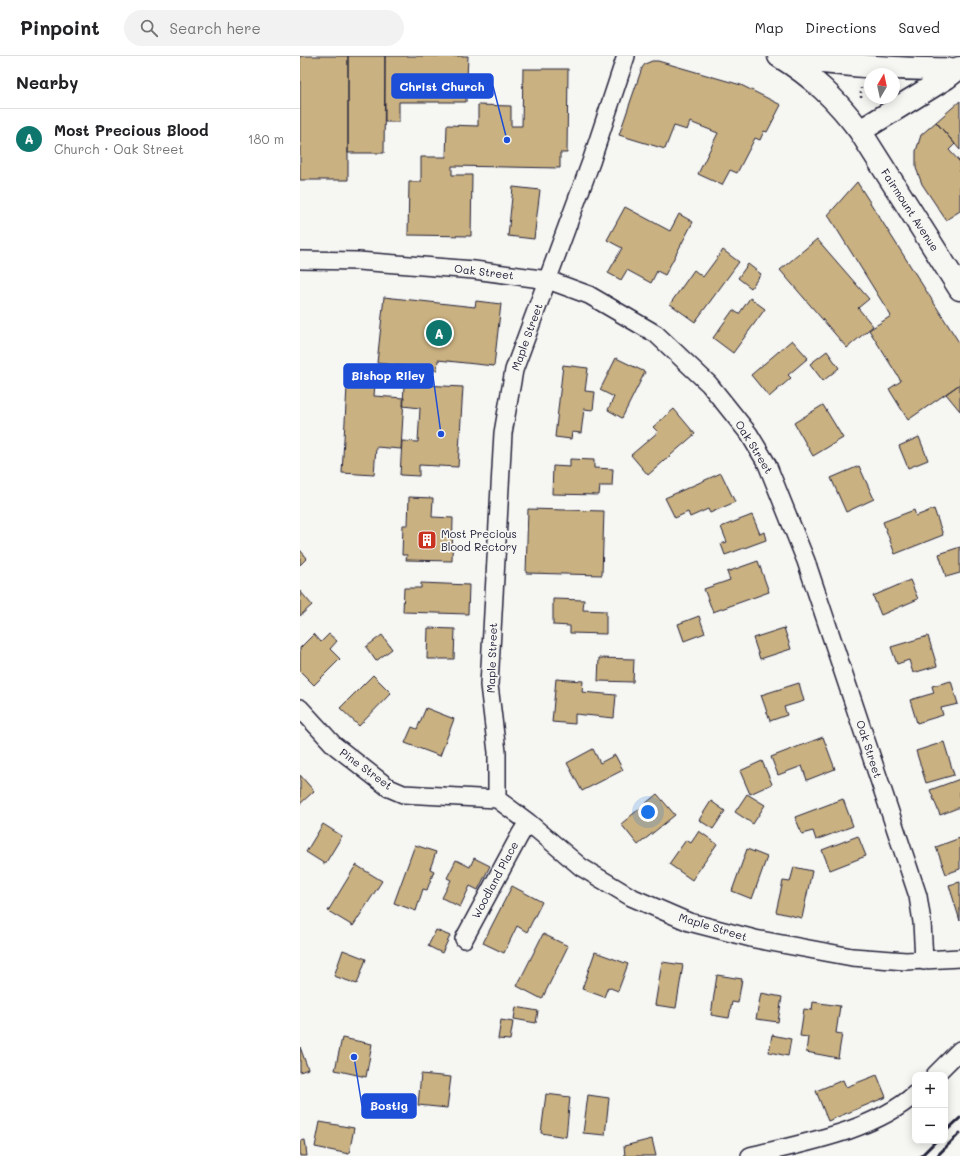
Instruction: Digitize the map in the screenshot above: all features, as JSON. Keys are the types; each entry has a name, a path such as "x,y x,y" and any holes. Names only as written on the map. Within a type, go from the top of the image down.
{"main road":[{"path":"778,56 914,68 959,69"},
{"name":"Fairmount Avenue","path":"778,56 810,77 837,104 860,131 960,289"},
{"path":"860,131 959,69"}],"street":[{"name":"Maple Street","path":"626,56 591,162 514,370 503,433 489,685 497,752 497,799 528,822 581,867 631,897 689,922 755,939 852,957 889,961 924,961 960,958"},
{"name":"Oak Street","path":"300,260 358,261 474,270 548,280 589,295 656,334 709,384 749,434 767,464 806,561 918,896 922,922 924,961"},
{"name":"Pine Street","path":"300,708 334,745 389,788 403,794 497,799"},
{"name":"Woodland Place","path":"464,939 528,822"},
{"path":"938,1072 960,1050"},
{"path":"750,1156 809,1142 848,1129 882,1115 912,1096"}],"path":[{"path":"860,104 861,84"}],"building":[{"path":"300,56 348,56 348,180 300,180"},
{"path":"348,56 385,56 384,153 348,153"},
{"path":"385,56 468,56 466,102 399,102 399,122 385,122"},
{"path":"652,61 658,61 741,85 781,105 767,132 764,131 760,140 755,138 737,173 730,170 722,185 698,174 718,133 690,122 687,130 674,126 665,149 619,135 642,68 645,64"},
{"path":"523,69 568,69 567,153 560,153 560,168 452,166 452,175 472,175 471,236 408,235 409,182 421,182 421,157 446,157 447,125 478,126 478,105 511,106 511,126 522,126"},
{"path":"960,101 960,150 936,122"},
{"path":"936,122 955,144 949,150 960,162 960,211 946,220 922,184 916,168 916,151 921,135"},
{"path":"857,182 960,344 960,384 908,420 889,389 901,381 869,330 891,316 828,215"},
{"path":"513,187 540,190 534,239 508,236"},
{"path":"625,207 670,231 679,214 693,222 665,275 657,271 651,283 627,270 621,280 608,273 622,248 607,240"},
{"path":"817,239 869,299 858,308 873,326 847,348 780,270"},
{"path":"723,250 739,262 695,322 670,304 694,270 703,277"},
{"path":"748,264 761,274 751,288 738,278"},
{"path":"384,297 475,307 476,301 501,304 494,366 438,360 437,370 377,363"},
{"path":"750,298 765,309 733,353 713,338 733,310 739,314"},
{"path":"792,340 808,358 788,375 791,378 769,397 751,375"},
{"path":"827,351 839,368 823,381 810,364"},
{"path":"616,358 645,372 622,418 608,410 614,397 600,390"},
{"path":"563,365 588,368 585,391 595,392 593,410 584,409 581,433 572,432 571,439 555,437"},
{"path":"348,370 376,371 374,396 404,398 401,449 376,447 374,475 342,473"},
{"path":"404,384 463,387 458,467 419,465 419,476 400,475 402,441 418,442 420,408 403,406"},
{"path":"960,384 960,411 946,394"},
{"path":"823,405 843,438 813,456 794,423"},
{"path":"674,409 695,434 648,475 631,455 658,432 653,427"},
{"path":"919,437 928,460 908,468 899,446"},
{"path":"570,459 594,460 594,468 613,469 612,486 600,486 599,495 552,494 553,466 570,467"},
{"path":"859,466 874,499 846,512 831,478"},
{"path":"721,473 735,502 710,513 708,509 690,517 688,512 675,518 665,498"},
{"name":"Most Precious Blood Rectory","path":"409,497 433,498 432,517 453,518 452,561 406,560 407,555 402,555 403,525 408,525"},
{"path":"528,509 604,511 602,575 526,573"},
{"path":"934,509 943,535 895,554 883,522 914,510 916,516"},
{"path":"752,515 760,534 764,532 766,540 725,555 721,544 727,542 721,527"},
{"path":"960,547 960,573 946,577 939,554"},
{"path":"300,550 307,558 300,565"},
{"path":"758,561 769,592 713,612 704,589 730,580 727,572"},
{"path":"910,580 918,599 881,615 873,596"},
{"path":"421,583 469,585 468,614 403,612 404,588 421,588"},
{"path":"300,591 312,605 300,616"},
{"path":"553,599 584,600 583,610 606,611 606,634 570,633 570,626 553,625"},
{"path":"699,616 705,633 684,641 678,624"},
{"path":"428,628 455,629 454,659 427,659"},
{"path":"784,628 791,649 760,659 753,638"},
{"path":"314,634 321,642 329,634 337,641 330,649 340,659 314,685 300,671 300,648"},
{"path":"382,635 392,649 376,661 366,647"},
{"path":"928,636 937,666 913,673 909,660 897,664 891,647"},
{"path":"599,658 634,659 633,682 598,681"},
{"path":"373,675 391,693 359,726 340,708"},
{"path":"556,679 583,681 582,692 616,695 614,718 575,714 575,724 552,722"},
{"path":"951,681 958,704 941,708 943,715 917,723 910,700 934,693 932,686"},
{"path":"799,683 804,701 784,707 787,715 770,721 761,695"},
{"path":"426,708 454,719 440,756 405,743 412,727 417,729"},
{"path":"823,737 835,769 807,780 802,766 778,775 771,757"},
{"path":"944,742 954,775 926,783 916,751"},
{"path":"593,749 600,763 615,755 623,770 582,791 567,763"},
{"path":"762,761 772,784 750,794 740,771"},
{"path":"300,775 314,791 300,804"},
{"path":"960,779 960,807 940,815 930,790"},
{"path":"657,794 675,815 638,845 621,824"},
{"path":"747,794 765,805 753,824 735,812"},
{"path":"843,799 853,826 816,840 813,831 802,834 795,817"},
{"path":"711,801 725,811 713,829 699,820"},
{"path":"323,824 342,836 325,864 306,852"},
{"path":"699,831 717,844 692,880 669,864 686,840 691,843"},
{"path":"858,836 866,856 830,870 822,850"},
{"path":"960,838 960,869 946,874 936,847"},
{"path":"415,845 436,852 430,869 434,871 427,890 423,889 416,911 394,903"},
{"path":"747,849 767,857 752,899 732,891"},
{"path":"474,858 490,866 478,890 470,886 460,907 442,898 451,880 447,878 456,860 470,867"},
{"path":"356,865 382,881 353,926 328,911"},
{"path":"794,867 812,871 802,918 776,912 783,881 790,882"},
{"path":"960,882 960,921 949,885"},
{"path":"512,886 542,902 527,932 517,926 504,953 483,943"},
{"path":"436,930 450,936 442,953 428,946"},
{"path":"543,934 568,946 542,999 517,986"},
{"path":"343,950 366,959 357,984 334,976"},
{"path":"595,952 628,964 618,991 608,987 604,997 582,989"},
{"path":"662,962 683,965 676,1008 655,1005"},
{"path":"717,975 742,979 738,1003 732,1002 729,1018 711,1015"},
{"path":"761,993 782,997 778,1022 756,1019"},
{"path":"813,1002 840,1006 836,1033 842,1034 838,1058 806,1052 808,1037 800,1036 804,1009 812,1010"},
{"path":"516,1007 538,1011 536,1023 514,1019"},
{"path":"501,1020 513,1022 510,1040 498,1039"},
{"path":"772,1035 791,1039 788,1056 769,1052"},
{"path":"342,1038 372,1044 366,1077 335,1070"},
{"path":"300,1047 308,1069 300,1072"},
{"path":"421,1074 451,1077 447,1108 418,1105"},
{"path":"877,1075 886,1097 828,1121 816,1091 843,1080 846,1087"},
{"path":"546,1094 570,1097 566,1137 541,1133"},
{"path":"588,1095 609,1098 605,1135 583,1133"},
{"path":"320,1122 354,1128 349,1154 315,1147"},
{"path":"652,1139 656,1156 625,1156 624,1146"},
{"path":"305,1140 307,1156 300,1156 300,1141"}],"railway":[{"path":"948,1129 960,1118"},
{"path":"937,1156 960,1133"},
{"path":"921,1156 933,1144"}],"place":[{"name":"Christ Church","path":"507,140"},
{"name":"Most Precious Blood","path":"439,333"},
{"name":"Bishop Riley","path":"441,434"},
{"name":"Most Precious Blood Rectory","path":"427,540"},
{"name":"Bostig","path":"354,1057"}]}
